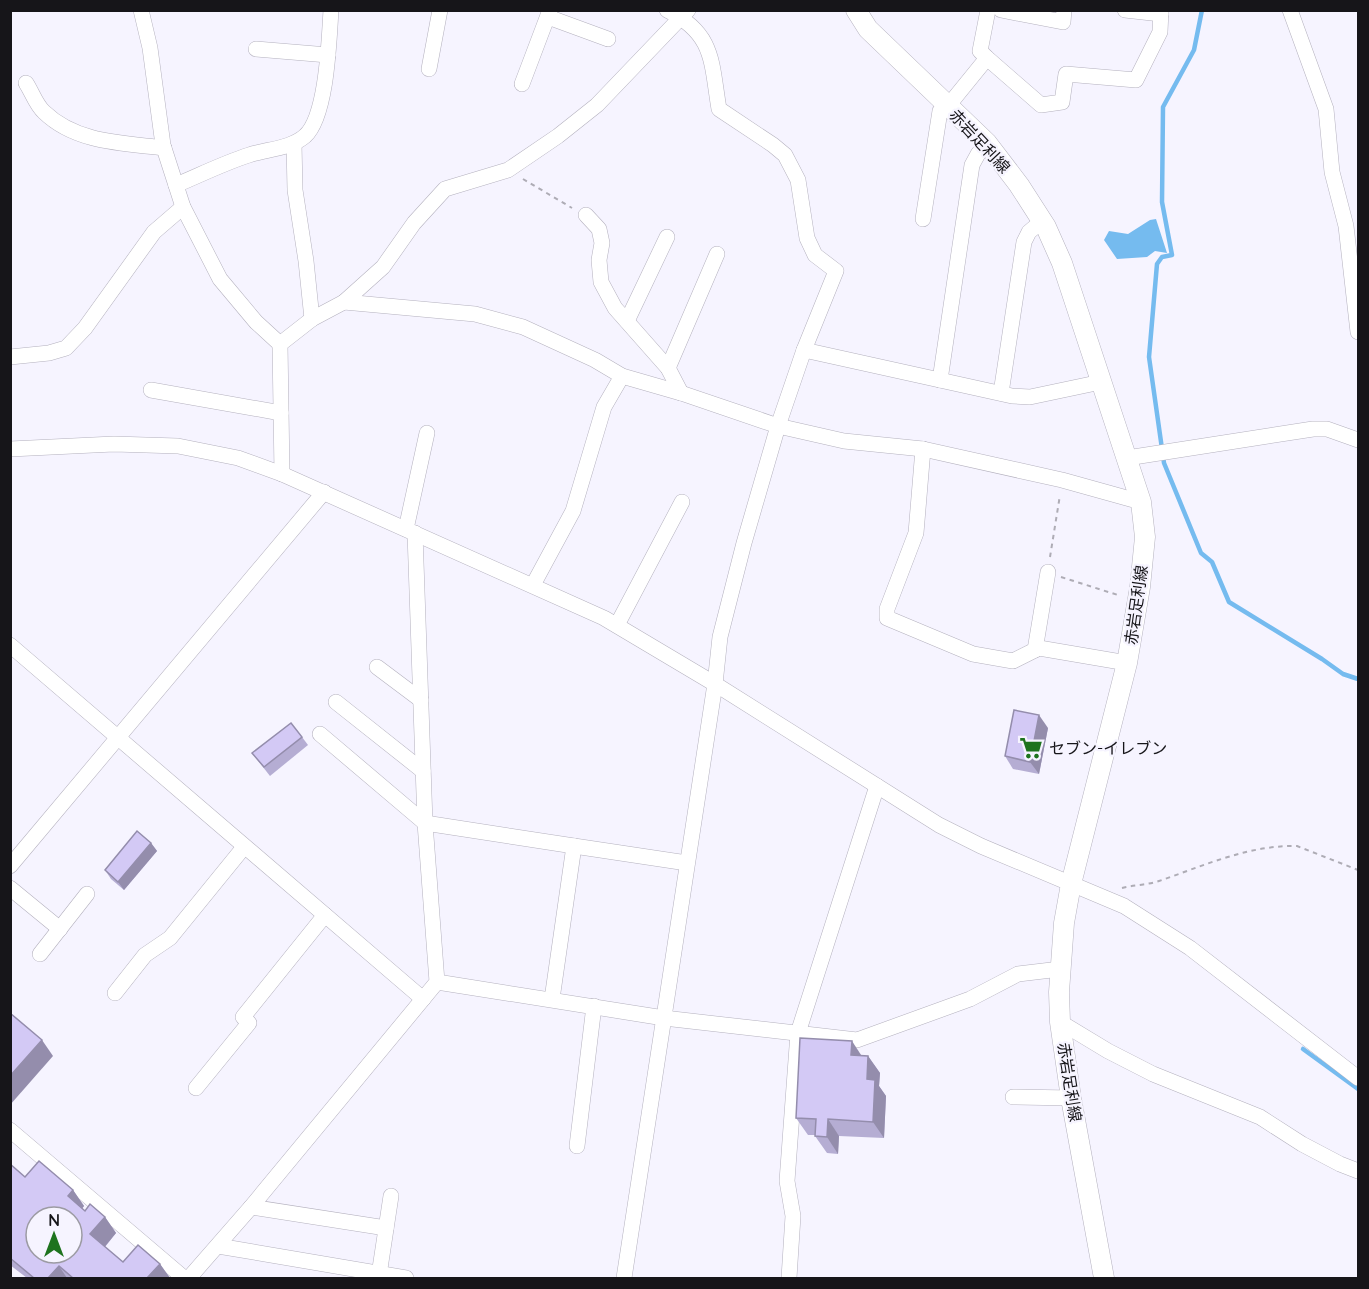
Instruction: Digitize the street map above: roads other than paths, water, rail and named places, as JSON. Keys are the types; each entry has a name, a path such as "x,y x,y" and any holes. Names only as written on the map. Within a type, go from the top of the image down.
{"main road":[{"name":"赤岩足利線","path":"856,10 868,29 987,143 1019,184 1042,221 1062,263 1141,502 1144,537 1127,663 1071,884 1064,923 1060,969 1060,1022 1071,1098 1104,1278"}],"street":[{"path":"141,10 150,48 164,148 183,207 220,279 256,322 280,344 282,474"},
{"path":"176,185 249,155 294,144 307,135 316,120 327,69 331,10"},
{"path":"429,69 440,10"},
{"path":"624,1278 715,684 720,637 778,426 804,350 836,271 815,255 807,238 798,180 785,155 774,145 719,109 710,53 701,35 685,14 667,10"},
{"path":"988,10 980,51 1041,105 1062,102 1066,74 1136,80 1160,32 1161,12 1125,10"},
{"path":"1001,10 1063,22 1064,10"},
{"path":"1290,10 1326,109 1332,172 1346,226 1359,332"},
{"path":"522,84 549,14 608,39"},
{"path":"280,344 312,319 344,302 383,267 414,223 445,189 508,170 558,136 597,105 685,14"},
{"path":"256,49 328,55"},
{"path":"923,219 939,111 948,106 987,58"},
{"path":"27,83 43,111 70,130 99,140 164,148"},
{"path":"939,380 972,165 987,143"},
{"path":"294,144 295,190 312,319"},
{"path":"10,357 49,353 66,348 85,328 154,232 183,207"},
{"path":"586,215 599,229 602,243 599,260 601,282 615,308 668,368 681,393"},
{"path":"1000,393 1024,242 1029,232 1042,221"},
{"path":"627,321 667,237"},
{"path":"668,368 717,254"},
{"path":"344,302 475,314 523,327 595,360 622,376 681,393 778,426 844,441 923,450 1062,480 1141,502"},
{"path":"804,350 1000,393 1030,397 1101,381"},
{"path":"533,585 573,511 604,407 622,376"},
{"path":"151,390 281,413"},
{"path":"1127,458 1313,429 1327,429 1359,440"},
{"path":"10,1130 187,1278 251,1207 437,982 425,823 421,700 411,531 427,433"},
{"path":"10,449 114,444 178,446 238,458 324,492 533,585 617,625 939,825 981,846 1132,910 1171,934 1359,1078"},
{"path":"923,450 915,533 887,609 887,618 973,654 1013,661 1039,648 1127,663"},
{"path":"10,866 324,492"},
{"path":"617,625 682,502"},
{"path":"1035,650 1048,572"},
{"path":"10,645 423,999"},
{"path":"377,667 421,700"},
{"path":"336,702 423,771"},
{"path":"320,734 425,823 687,863"},
{"path":"789,1278 793,1216 787,1181 798,1033 877,786"},
{"path":"552,999 574,846"},
{"path":"113,994 145,955 170,938 244,847"},
{"path":"10,888 60,929"},
{"path":"40,954 87,894"},
{"path":"196,1088 249,1023 243,1017 325,915"},
{"path":"437,982 664,1018 857,1040 970,999 1018,974 1060,969"},
{"path":"577,1146 594,1006"},
{"path":"1060,1022 1153,1074 1260,1117 1302,1144 1340,1164 1359,1171"},
{"path":"1013,1097 1071,1098"},
{"path":"379,1275 391,1196"},
{"path":"251,1207 386,1228"},
{"path":"218,1246 406,1278"}],"water":[{"path":"1156,219 1167,253 1155,251 1147,257 1117,259 1104,240 1109,231 1128,234 1150,220"}],"waterway":[{"path":"1202,10 1194,50 1163,107 1162,202 1172,255 1162,257 1157,264 1149,357 1164,463 1201,553 1212,562 1229,602 1343,674 1358,679"},
{"path":"1303,1049 1358,1089"}],"place":[{"name":"セブン-イレブン","path":"1031,748"}]}
